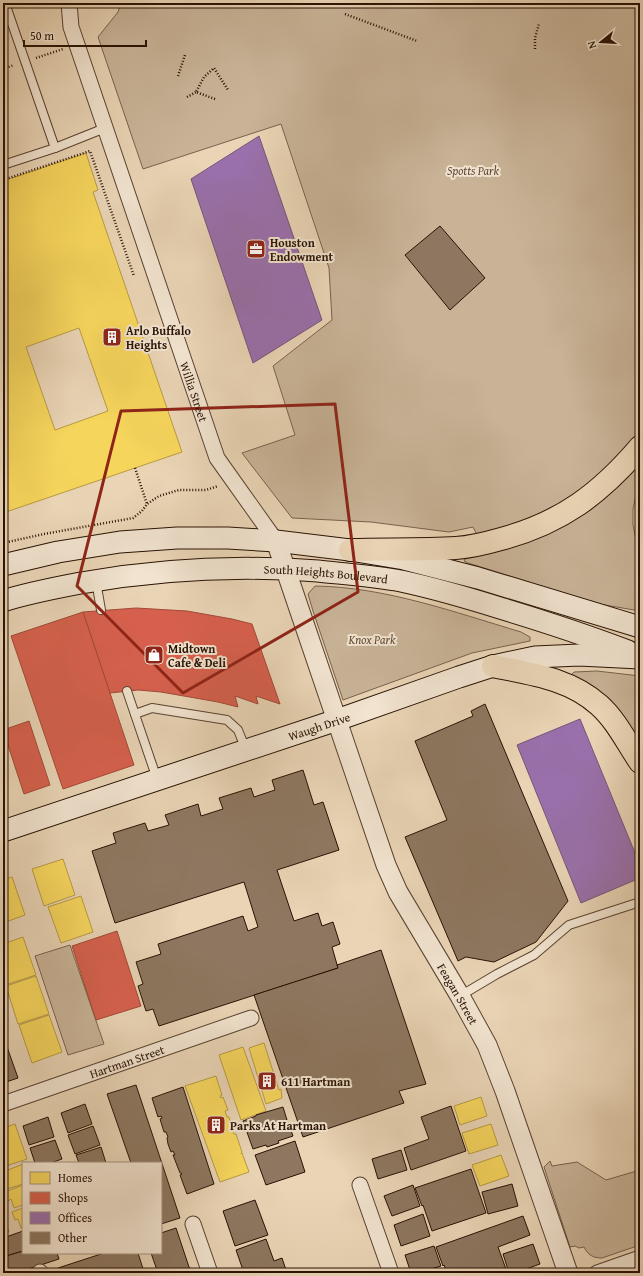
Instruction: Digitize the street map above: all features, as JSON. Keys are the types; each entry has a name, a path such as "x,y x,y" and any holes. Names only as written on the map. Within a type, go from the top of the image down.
{"main road":[{"path":"350,550 458,548 521,534 546,524 572,510 597,491 620,470 640,447"},
{"name":"South Heights Boulevard","path":"3,565 58,552 120,542 177,538 228,538 276,541 350,550 412,560 478,578 640,627"},
{"path":"32,558 39,592"},
{"name":"South Heights Boulevard","path":"3,601 96,580 125,575 179,570 229,568 285,569 350,574 401,581 471,599 550,623 640,657"},
{"name":"Waugh Drive","path":"3,831 494,666 535,657 579,655 640,657"},
{"path":"494,666 552,678 580,691 599,705 615,724 640,762"}],"street":[{"name":"Willia Street","path":"69,3 71,27 76,44 216,458 276,541 337,720"},
{"name":"Feagan Street","path":"337,720 386,865 398,892 460,996 487,1045 505,1091 568,1273"},
{"name":"Hartman Street","path":"3,1104 251,1018"},
{"path":"360,1185 391,1273"},
{"path":"193,1224 210,1273"},
{"path":"597,1273 640,1258"}],"lane":[{"path":"5,3 55,148"},
{"path":"3,165 55,148 105,128"},
{"path":"96,580 101,610"},
{"path":"127,691 158,780"},
{"path":"135,714 152,708 227,720 238,730 246,750"},
{"path":"460,996 497,974 534,955 569,925 640,902"}],"path":[{"path":"141,5 148,3"},
{"path":"345,14 417,41"},
{"path":"535,49 535,38 539,24"},
{"path":"3,69 76,44"},
{"path":"178,76 185,55"},
{"path":"187,97 196,92 204,77 214,68 228,90"},
{"path":"196,92 215,99"},
{"path":"3,180 90,151 134,276"},
{"path":"135,468 147,504"},
{"path":"3,543 133,518 142,511 147,504 160,496 179,490 206,490 233,481"}],"highlighted area":[{"path":"335,404 358,592 183,693 77,586 121,411"}],"green space":[{"name":"Spotts Park","path":"121,3 640,3 640,434 602,475 555,511 478,537 473,527 449,532 371,522 292,518 242,453 295,435 273,366 332,320 329,268 281,124 143,169 98,37 118,12"},
{"path":"640,457 640,477 633,509 633,525 640,559 640,611 599,604 464,561 466,557 513,547 528,541"},
{"name":"Knox Park","path":"315,586 341,587 367,591 419,602 521,632 530,637 530,641 472,653 343,700 308,594"},
{"path":"597,671 640,676 640,748 571,675 574,672"},
{"path":"70,945 104,1044 68,1055 35,956"},
{"path":"550,1161 552,1166 577,1162 606,1180 640,1170 640,1245 602,1258 591,1256 584,1247 570,1247 544,1167"}],"building: Homes":[{"name":"Arlo Buffalo Heights","path":"86,153 98,190 93,192 182,452 3,513 3,181","holes":["79,328 108,411 55,430 26,347"]},
{"path":"63,859 75,895 44,906 32,869"},
{"path":"12,877 25,915 3,923 3,880"},
{"path":"81,896 93,932 61,943 48,907"},
{"path":"23,937 36,975 5,985 3,978 3,944"},
{"path":"36,976 49,1014 18,1024 6,986"},
{"path":"49,1015 62,1052 32,1063 19,1025"},
{"name":"611 Hartman","path":"264,1043 279,1090 281,1089 282,1098 266,1104 249,1048"},
{"name":"Parks At Hartman","path":"243,1047 266,1111 241,1120 219,1055"},
{"name":"Parks At Hartman","path":"216,1076 222,1095 220,1096 221,1098 223,1097 228,1110 225,1111 227,1117 229,1117 231,1121 234,1129 232,1130 234,1134 236,1134 242,1152 241,1154 242,1153 249,1172 220,1182 185,1086"},
{"path":"481,1097 487,1116 460,1125 454,1106"},
{"path":"15,1124 27,1159 3,1167 3,1128"},
{"path":"491,1124 498,1145 469,1154 462,1133"},
{"path":"501,1155 509,1176 480,1186 472,1165"},
{"path":"22,1164 22,1184 7,1189 3,1181 3,1172"},
{"path":"22,1185 22,1205 14,1208 11,1199 8,1201 5,1192"},
{"path":"22,1208 22,1228 18,1219 15,1220 12,1212"},
{"path":"3,1215 9,1232 3,1234"}],"building: Shops":[{"path":"136,608 187,611 252,624 280,704 256,696 258,704 235,696 238,707 161,692 138,690 110,693 83,612"},
{"path":"83,612 134,765 63,789 11,636"},
{"path":"29,721 50,785 24,794 3,730"},
{"path":"117,931 141,1006 96,1020 72,946"}],"building: Offices":[{"name":"Houston Endowment","path":"259,136 322,320 253,363 191,179"},
{"path":"580,719 640,865 640,878 581,903 517,745"}],"building: Other":[{"path":"440,226 485,278 450,310 405,255"},
{"path":"485,704 568,901 536,942 494,962 466,957 458,961 405,837 447,820 415,741 473,716 471,711"},
{"path":"303,770 314,805 323,802 339,850 277,870 294,921 318,913 322,926 333,922 340,944 332,947 338,968 159,1026 153,1009 146,1011 138,986 143,984 136,962 161,954 158,944 243,916 248,931 258,927 244,882 115,923 92,851 116,843 113,833 145,823 148,831 169,825 165,815 198,804 201,816 223,809 219,798 251,788 254,797 275,790 272,780"},
{"path":"381,950 426,1084 399,1091 404,1103 303,1137 254,995 338,968 337,965"},
{"path":"6,1044 18,1078 3,1083 3,1045"},
{"path":"136,1085 161,1162 131,1162 107,1094"},
{"path":"183,1087 214,1184 187,1194 180,1175 182,1174 180,1173 173,1155 175,1155 173,1151 171,1152 168,1144 168,1137 166,1132 164,1132 160,1119 162,1118 161,1116 158,1117 152,1098"},
{"path":"85,1104 92,1124 68,1133 61,1113"},
{"path":"451,1106 466,1151 411,1170 404,1148 429,1139 421,1117"},
{"path":"283,1107 287,1120 284,1121 285,1123 288,1122 293,1136 278,1141 279,1143 267,1147 266,1145 253,1149 243,1121 256,1115"},
{"path":"48,1117 54,1137 29,1145 23,1126"},
{"path":"93,1126 100,1145 75,1154 68,1135"},
{"path":"55,1140 62,1159 54,1162 35,1162 30,1148"},
{"path":"295,1141 305,1172 266,1185 255,1155"},
{"path":"101,1147 106,1162 79,1162 76,1155"},
{"path":"401,1150 407,1170 378,1179 372,1159"},
{"path":"162,1164 180,1218 162,1224"},
{"path":"471,1169 486,1213 432,1231 415,1188"},
{"path":"512,1184 518,1206 488,1214 482,1192"},
{"path":"413,1185 420,1206 392,1216 384,1196"},
{"path":"255,1200 268,1235 235,1246 223,1211"},
{"path":"423,1214 430,1236 401,1246 394,1225"},
{"path":"523,1216 530,1235 498,1247 507,1272 447,1273 436,1247"},
{"path":"176,1228 191,1273 158,1273 151,1254 162,1254 162,1233"},
{"path":"22,1231 22,1251 3,1257 3,1238"},
{"path":"266,1239 274,1261 282,1258 286,1270 279,1273 244,1273 236,1250"},
{"path":"533,1244 540,1264 515,1273 509,1273 503,1254"},
{"path":"434,1246 441,1266 419,1273 411,1273 405,1255"},
{"path":"22,1251 22,1254 57,1254 59,1259 16,1273 8,1273 3,1257"},
{"path":"101,1254 138,1254 144,1272 60,1273 58,1268"}],"place":[{"name":"Houston Endowment","path":"256,249"},
{"name":"Arlo Buffalo Heights","path":"112,337"},
{"name":"Midtown Cafe & Deli","path":"154,655"},
{"name":"611 Hartman","path":"267,1081"},
{"name":"Parks At Hartman","path":"216,1125"}]}
